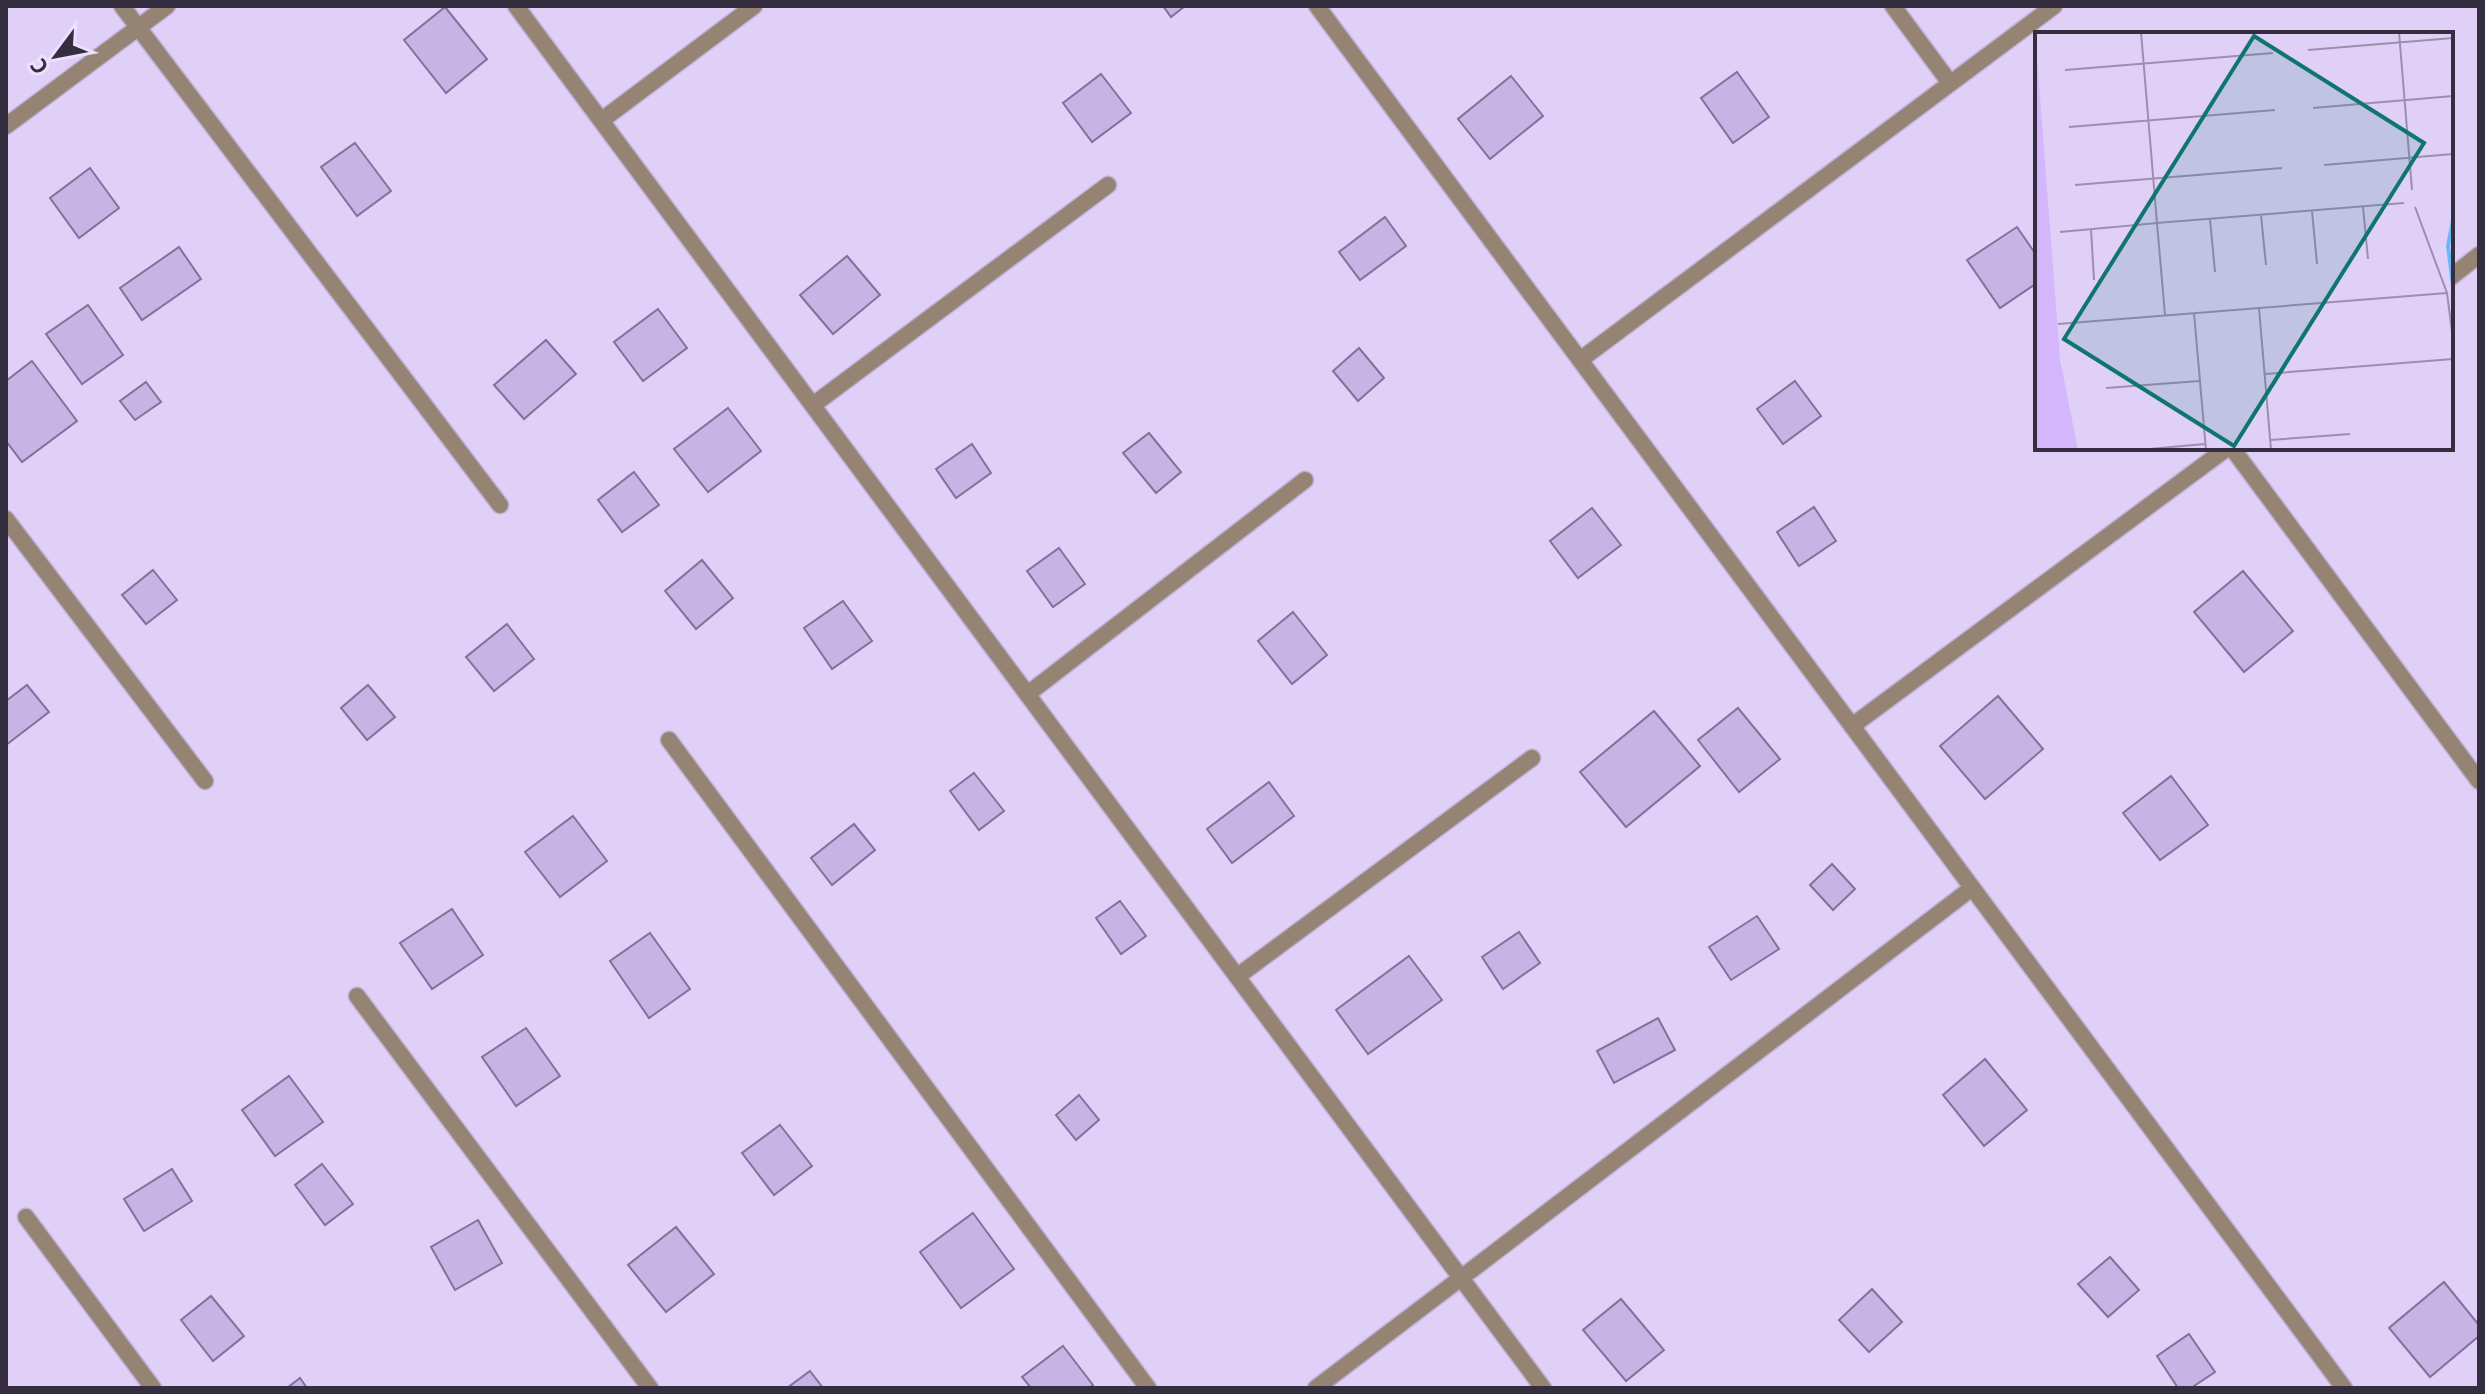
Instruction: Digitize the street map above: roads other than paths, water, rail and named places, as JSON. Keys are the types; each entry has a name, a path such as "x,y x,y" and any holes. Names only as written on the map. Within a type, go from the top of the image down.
{"street":[{"path":"122,6 500,505"},
{"path":"6,126 167,6"},
{"path":"516,6 1543,1388"},
{"path":"602,120 754,6"},
{"path":"1317,6 2344,1388"},
{"path":"1893,6 1950,83"},
{"path":"1580,360 2054,6"},
{"path":"813,405 1108,185"},
{"path":"2453,275 2479,255"},
{"path":"1852,726 2227,450"},
{"path":"2231,450 2479,781"},
{"path":"1029,693 1305,480"},
{"path":"6,519 205,781"},
{"path":"669,740 1148,1388"},
{"path":"1238,976 1532,758"},
{"path":"1316,1388 1972,888"},
{"path":"357,996 650,1388"},
{"path":"26,1217 153,1388"}]}
